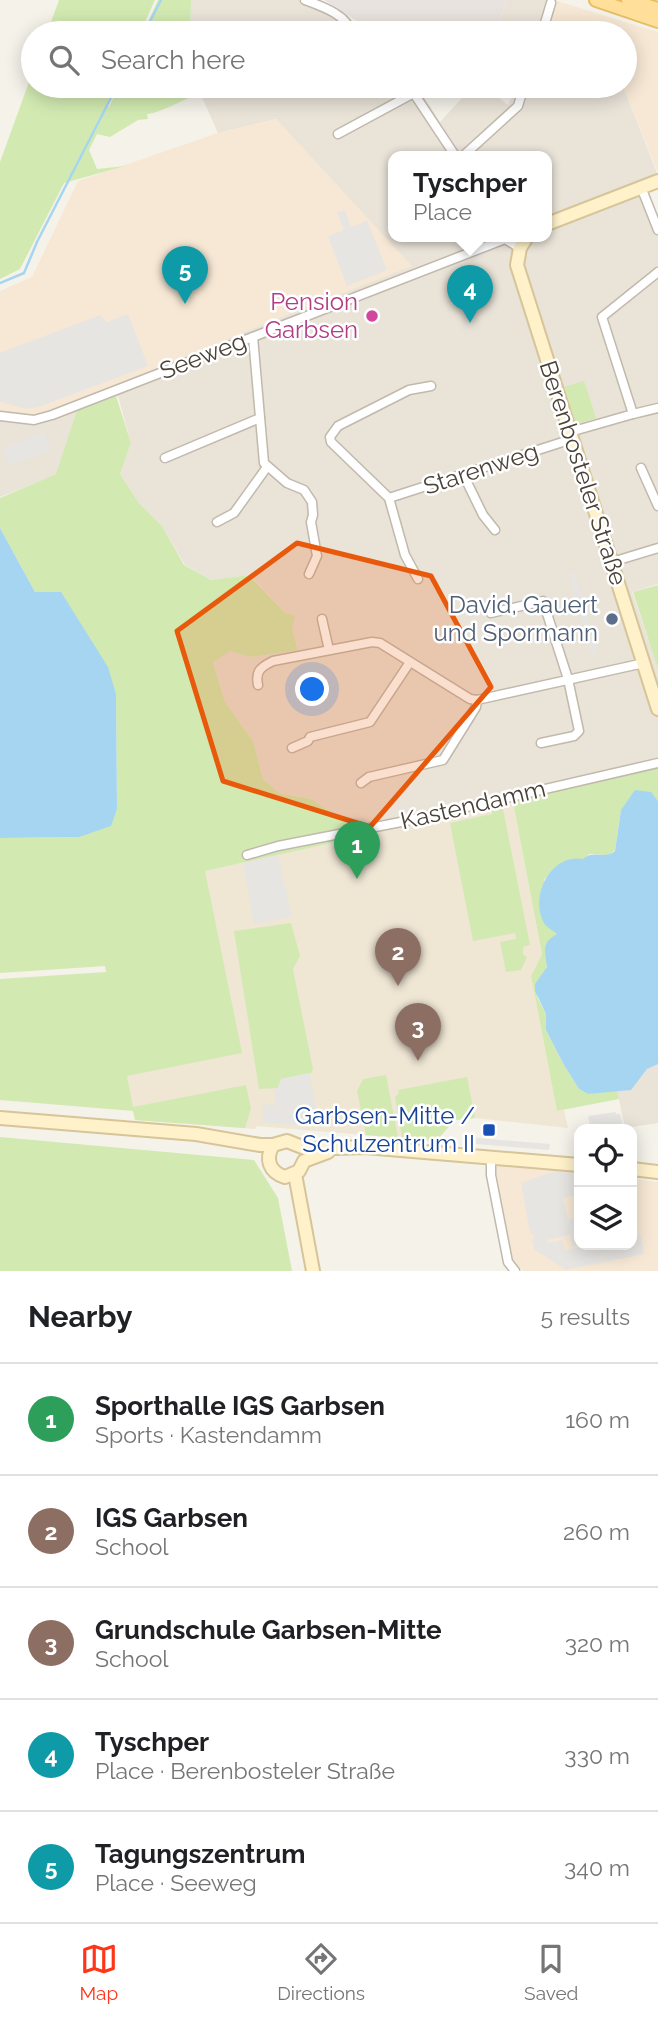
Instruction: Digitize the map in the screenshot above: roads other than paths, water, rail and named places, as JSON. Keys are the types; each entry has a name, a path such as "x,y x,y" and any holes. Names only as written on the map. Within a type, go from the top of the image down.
{"main road":[{"path":"596,0 658,20"},
{"path":"628,0 658,9"}],"street":[{"path":"305,0 345,21"},
{"path":"546,21 551,4"},
{"path":"338,134 398,98"},
{"path":"416,98 452,151"},
{"path":"469,151 518,106 520,98"},
{"path":"552,222 658,181"},
{"path":"641,187 658,230"},
{"name":"Seeweg","path":"0,416 23,420 43,418 495,242"},
{"name":"Berenbosteler Straße","path":"524,242 517,265 658,709"},
{"path":"633,414 602,317 658,272"},
{"path":"253,337 263,457 267,467 287,482 304,490 312,502 311,522 317,556 309,574"},
{"path":"418,579 405,555 389,498 331,442 332,432 338,426 409,390 431,386"},
{"name":"Starenweg","path":"389,498 633,414 658,408"},
{"path":"165,458 260,418"},
{"path":"217,522 234,513 267,467"},
{"path":"641,468 658,506"},
{"path":"463,474 483,515 495,530"},
{"path":"612,562 658,548"},
{"path":"491,613 543,601 568,680 578,734 541,743"},
{"path":"323,620 329,650"},
{"path":"258,685 256,676 260,667 273,661 376,642 470,699 477,700 644,663"},
{"path":"292,748 310,737 370,722 410,662"},
{"path":"361,783 369,776 443,760 477,708 477,700"},
{"name":"Kastendamm","path":"247,855 658,763"},
{"path":"0,1118 196,1134 273,1145 287,1141 300,1147 342,1147 574,1165"},
{"path":"236,1141 268,1158"},
{"path":"273,1145 268,1158 271,1169 290,1175 303,1167 300,1147"},
{"path":"304,1161 342,1147"},
{"path":"491,1157 491,1175 508,1262 515,1271"},
{"path":"637,1170 658,1172"},
{"path":"290,1175 305,1271"},
{"path":"290,1175 313,1271"}],"water":[{"path":"0,528 35,592 61,592 108,667 116,694 117,809 111,826 79,837 0,838"},
{"path":"635,790 651,792 658,801 658,1064 647,1069 631,1090 588,1094 579,1089 564,1065 546,1030 546,1014 535,991 535,984 547,967 546,944 557,934 544,923 539,901 546,879 561,863 591,855 607,855 615,851 621,810"}],"waterway":[{"path":"150,21 161,0"},
{"path":"0,283 24,273 37,242 111,98"}],"place":[{"name":"Tagungszentrum","path":"185,304"},
{"name":"Pension Garbsen","path":"372,316"},
{"name":"Tyschper","path":"470,323"},
{"name":"David, Gauert und Spormann","path":"612,619"},
{"name":"Sporthalle IGS Garbsen","path":"357,879"},
{"name":"IGS Garbsen","path":"398,986"},
{"name":"Grundschule Garbsen-Mitte","path":"418,1061"},
{"name":"Garbsen-Mitte / Schulzentrum II","path":"489,1130"}]}
